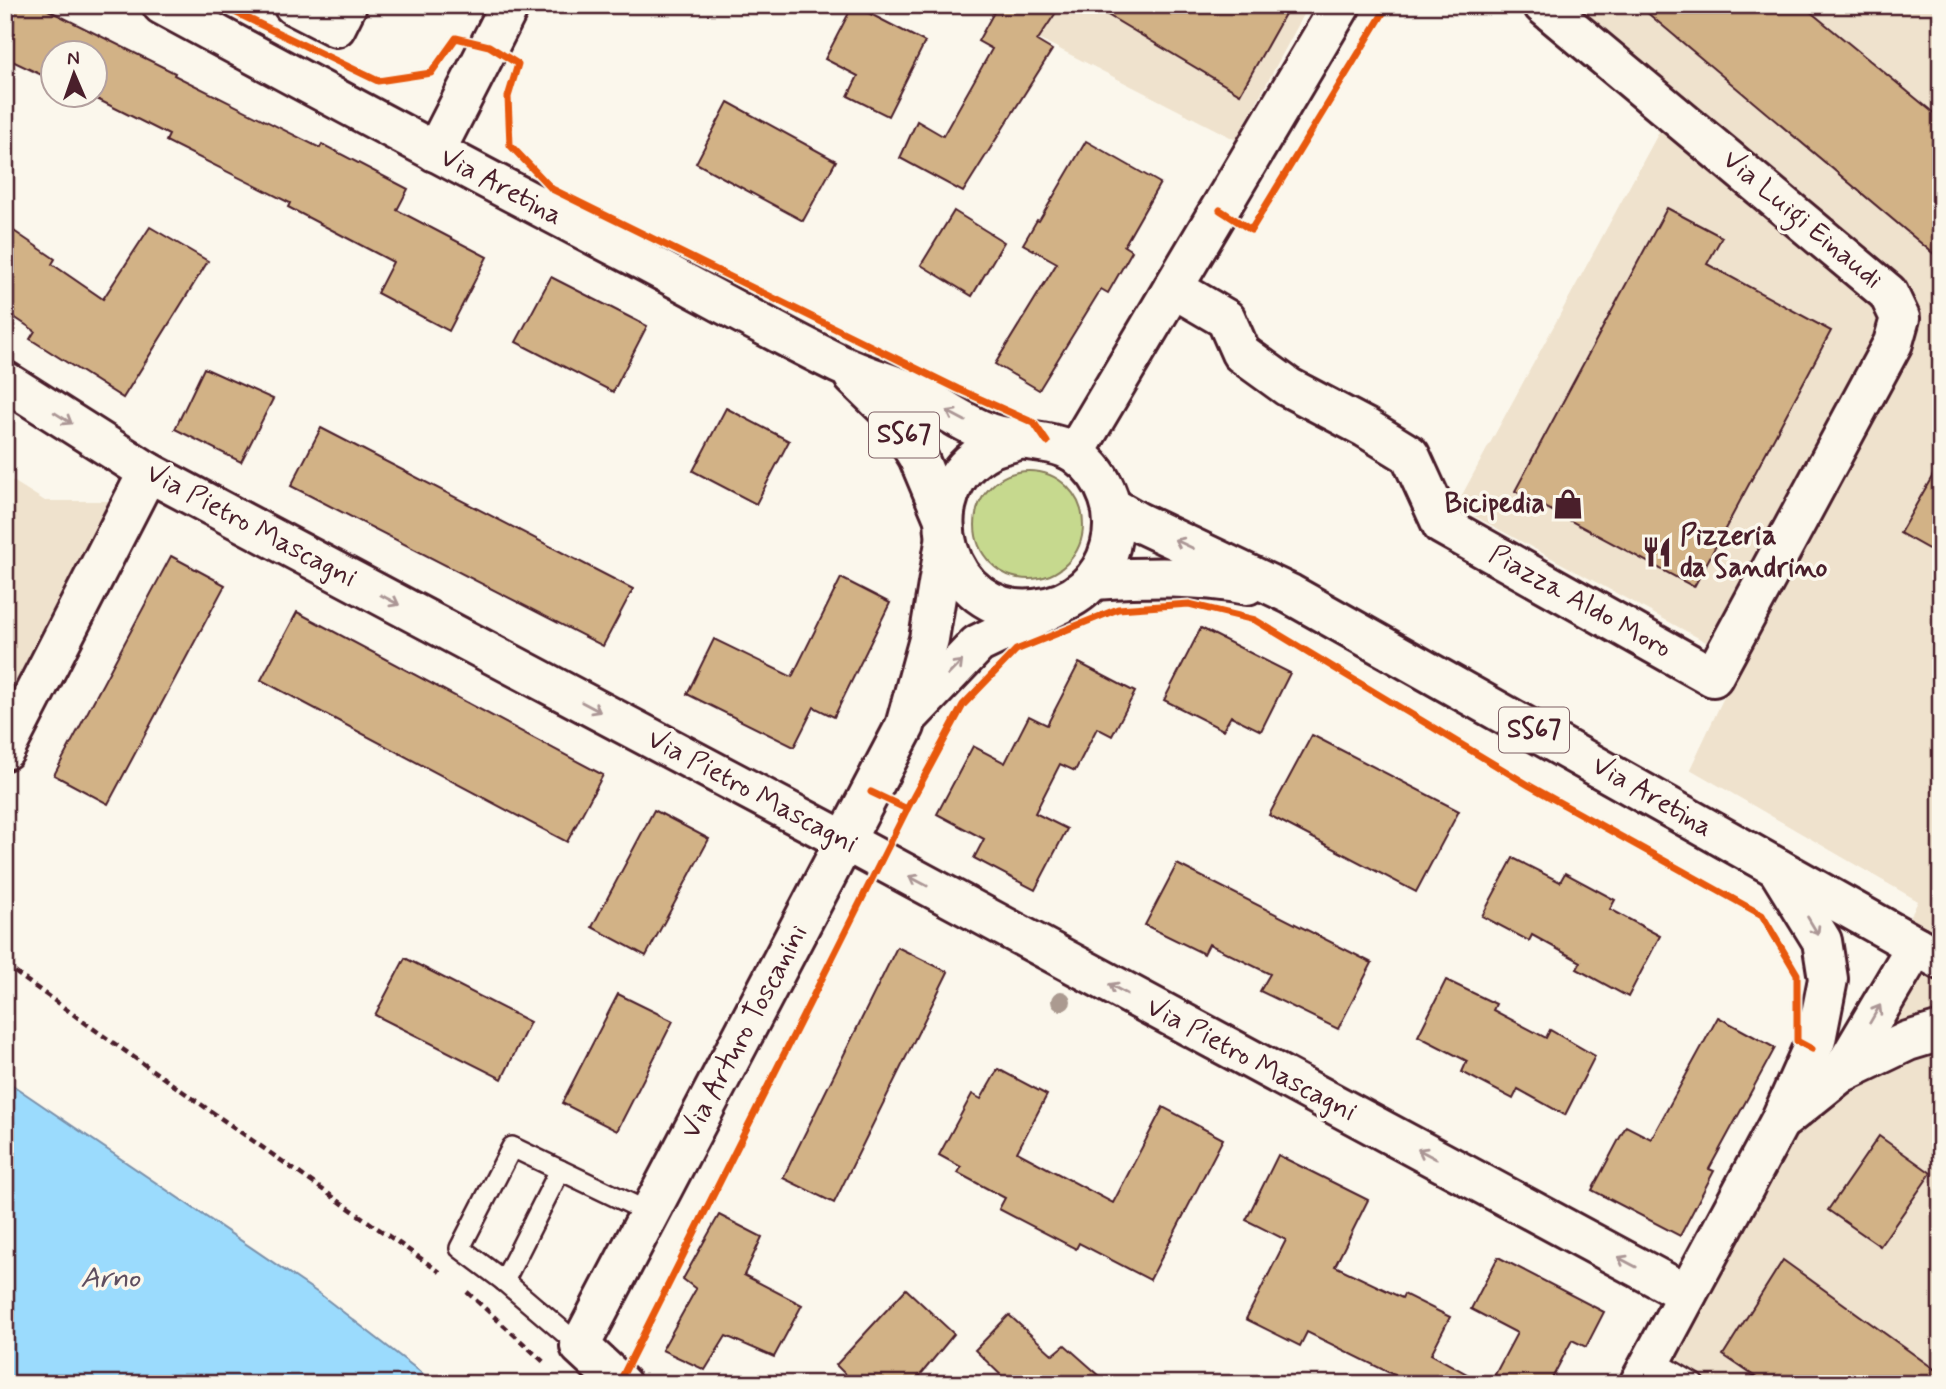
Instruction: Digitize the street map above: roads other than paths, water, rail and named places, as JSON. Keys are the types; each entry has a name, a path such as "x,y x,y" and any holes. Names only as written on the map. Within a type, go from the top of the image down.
{"street":[{"name":"Via Aretina","path":"162,5 842,366 916,394 986,432 1019,440 1047,442 1074,453 1101,480 1112,507 1113,537 1106,561 1079,591"},
{"path":"293,5 342,16"},
{"path":"435,152 510,5"},
{"path":"1074,453 1341,5"},
{"name":"Via Luigi Einaudi","path":"1544,5 1888,293 1900,318 1893,343 1713,677"},
{"name":"Piazza Aldo Moro","path":"1173,288 1226,319 1241,353 1287,387 1366,428 1410,455 1441,525 1713,677"},
{"name":"Via Aretina","path":"842,366 891,413 918,457 965,581 988,600 1003,606 1033,610 1079,591 1142,578 1213,579 1290,594"},
{"name":"Via Pietro Mascagni","path":"5,382 148,471 845,841 1687,1294"},
{"name":"Via Aretina","path":"944,531 950,490 964,469 990,449 1019,440"},
{"path":"5,750 148,471"},
{"name":"Via Aretina","path":"1112,507 1290,594 1928,953"},
{"name":"Via Arturo Toscanini","path":"580,1346 908,717 929,639 944,531"},
{"name":"Via Arturo Toscanini","path":"908,717 978,644 1079,591"},
{"path":"1645,1372 1780,1121 1816,1040 1828,979 1822,941 1777,868"},
{"path":"1841,1073 1928,953"},
{"path":"1780,1121 1841,1073 1908,1041 1941,1031"},
{"path":"580,1346 621,1384"}],"lane":[{"path":"580,1346 504,1281 460,1248 512,1147 650,1213"},
{"path":"504,1281 560,1170"},
{"path":"1645,1372 1694,1384"}],"water":[{"name":"Arno","path":"5,1080 321,1295 436,1384 5,1384"}],"place":[{"name":"Bicipedia","path":"1568,504"},
{"name":"Pizzeria da Sandrino","path":"1657,552"}]}
